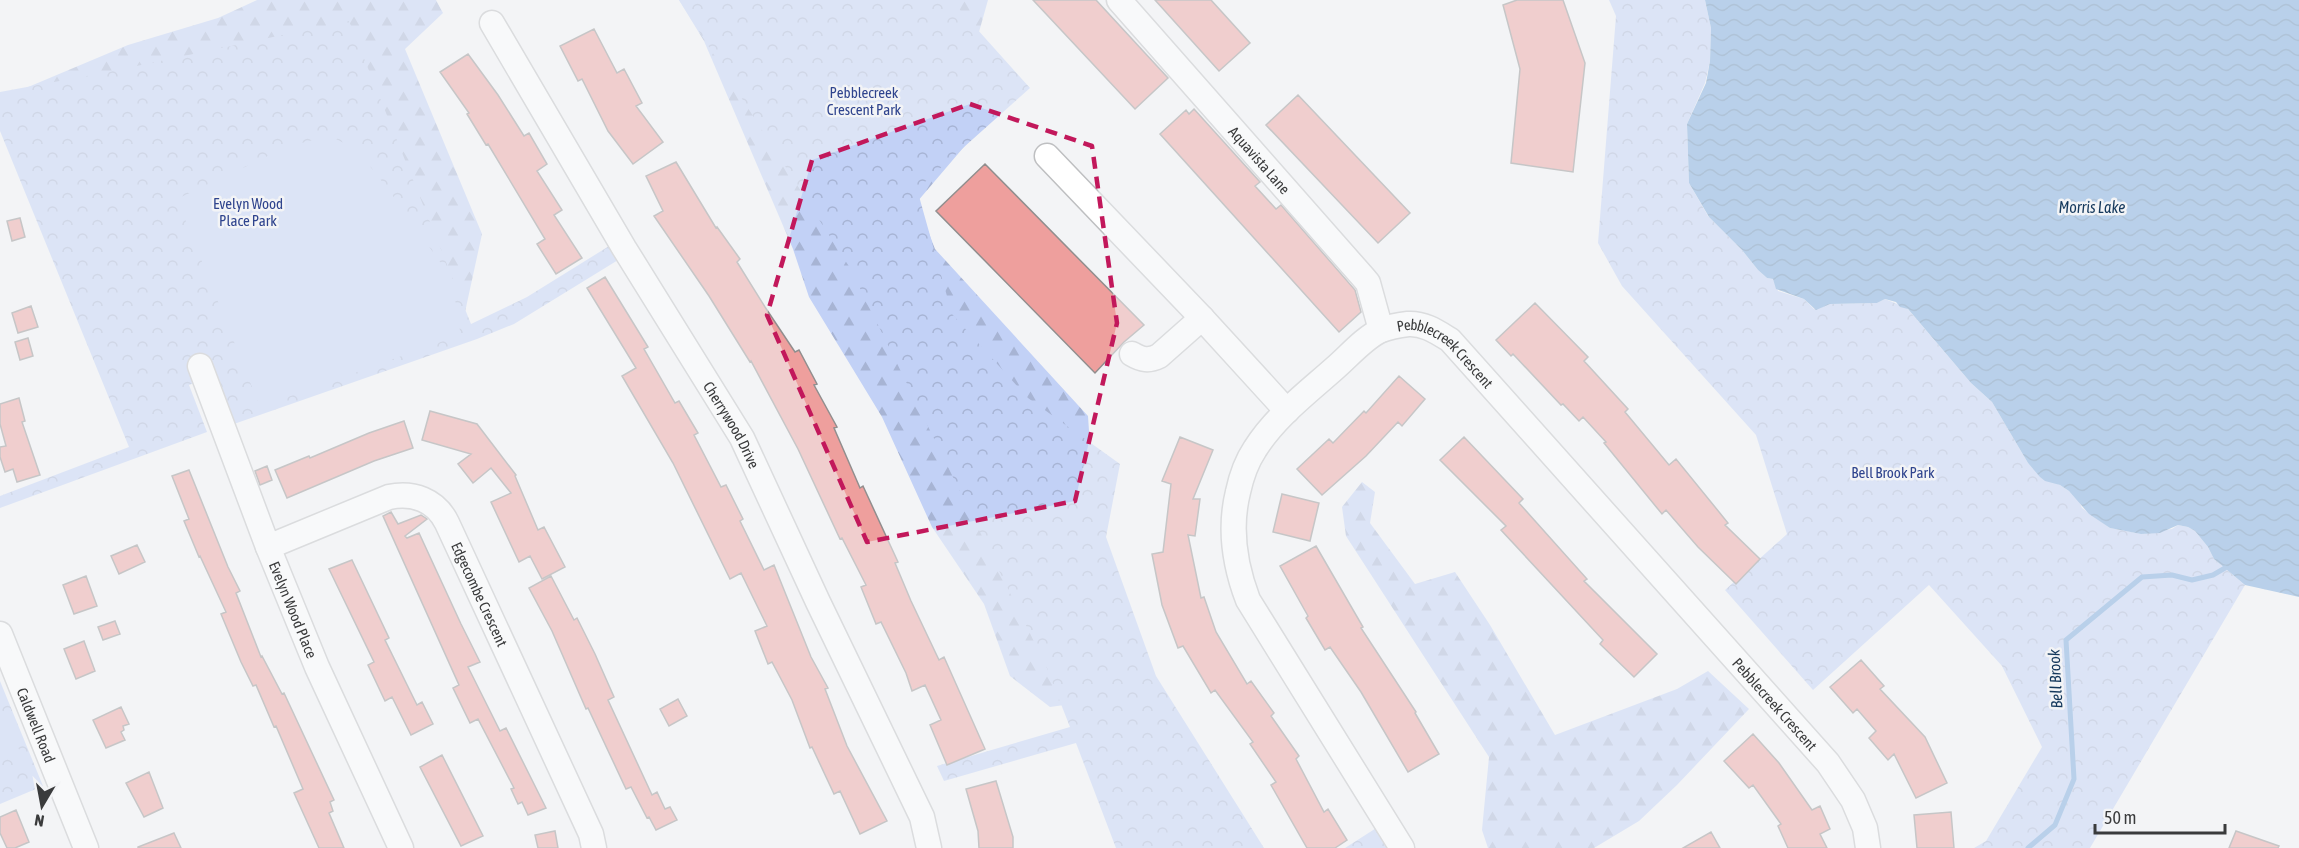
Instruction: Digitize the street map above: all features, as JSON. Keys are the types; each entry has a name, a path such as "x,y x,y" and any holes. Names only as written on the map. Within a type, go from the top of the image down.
{"street":[{"name":"Aquavista Lane","path":"1119,0 1363,276 1368,283 1381,330"},
{"name":"Cherrywood Drive","path":"492,23 624,248 742,438 922,817 929,848"},
{"path":"1047,156 1202,318 1287,411"},
{"path":"1132,354 1150,360 1159,356 1202,318"},
{"name":"Pebblecreek Crescent","path":"1402,848 1259,620 1240,579 1235,557 1235,513 1238,493 1253,451 1287,411 1357,348 1381,330 1417,324 1430,328 1450,340 1828,764 1853,800 1865,828 1868,848"},
{"name":"Evelyn Wood Place","path":"200,366 268,547 317,667 401,848"},
{"name":"Edgecombe Crescent","path":"268,547 394,496 421,498 439,510 586,824 594,848"},
{"name":"Caldwell Road","path":"0,634 86,848"}],"highlighted area":[{"path":"970,104 1092,146 1117,323 1075,501 867,542 767,315 812,160"}],"green space":[{"path":"257,0 436,0 443,13 405,49 482,234 460,335 2,98 128,45 218,18"},
{"name":"Pebblecreek Crescent Park","path":"679,0 988,0 979,32 1009,94 917,202 935,249 1088,416 1107,699 1050,707 1010,676 984,604 932,527 882,417 809,297 793,249 704,41"},
{"name":"Pebblecreek Crescent Park","path":"679,0 951,0 1030,88 917,189 952,314 1028,398 1120,464 1106,537 1156,676 1264,848 1116,848 1076,743 944,781 937,766 1070,727 1046,666 850,268"},
{"name":"Bell Brook Park","path":"1609,0 1705,0 1711,28 1710,61 1705,83 1687,124 1689,183 1708,216 1742,250 1758,270 1767,278 1773,279 1778,291 1804,299 1814,309 1830,304 1877,303 1885,299 1907,308 1971,383 1992,402 2028,463 2042,478 2069,491 2078,499 2082,508 2110,528 2142,534 2172,529 2178,525 2188,527 2195,531 2208,547 2214,559 2245,585 2090,848 1974,848 1986,841 2042,747 2002,666 1929,585 1813,690 1725,590 1787,534 1756,435 1622,286 1598,243 1616,16"},
{"name":"Evelyn Wood Place Park","path":"349,21 471,324 527,297 614,243 623,257 514,324 234,424 216,374 189,385 207,432 0,508 0,496 129,447 0,131 0,92 108,72"},
{"path":"320,138 336,139 357,150 445,269 459,313 460,335 260,407 177,199 287,147"},
{"path":"1362,482 1375,492 1370,523 1415,584 1455,572 1490,625 1555,735 1677,689 1708,671 1749,709 1677,785 1639,821 1594,848 1488,848 1482,830 1489,757 1346,536 1342,507"},
{"path":"0,681 43,786 0,804"},
{"path":"0,705 20,752 0,757"},
{"path":"1381,825 1390,848 1345,848"}],"water":[{"name":"Morris Lake","path":"1705,0 2299,0 2299,597 2245,585 2214,559 2195,531 2188,527 2178,525 2160,533 2141,534 2110,528 2089,514 2069,491 2040,477 2028,463 1992,402 1971,383 1908,309 1885,299 1877,303 1830,304 1816,310 1804,299 1776,289 1773,279 1767,278 1758,270 1742,250 1709,217 1689,183 1687,124 1706,83 1710,61 1711,28"}],"building":[{"path":"1033,0 1096,0 1168,78 1135,109"},
{"path":"1155,0 1211,0 1250,43 1219,71"},
{"path":"1517,0 1563,0 1585,63 1573,172 1511,163 1520,69 1503,5"},
{"path":"594,29 617,73 624,69 642,103 636,106 663,142 633,164 608,131 582,79 578,81 560,46"},
{"path":"468,54 524,136 529,133 547,164 537,171 562,210 554,215 582,258 556,274 537,244 545,239 488,144 486,145 467,114 469,113 440,72"},
{"path":"1298,95 1410,213 1378,243 1266,125"},
{"path":"1194,109 1260,182 1255,186 1276,209 1281,205 1355,290 1361,312 1339,332 1160,134 1186,110 1189,114"},
{"path":"676,162 716,228 740,259 737,262 765,307 795,352 799,350 817,384 814,385 837,427 834,428 860,488 863,486 898,562 895,563 911,601 939,660 944,657 985,749 947,765 930,725 941,720 925,685 912,691 906,673 881,622 876,624 861,587 866,585 842,538 840,539 798,449 751,361 654,216 663,211 646,176"},
{"path":"985,164 1144,325 1124,342 1095,373 936,211"},
{"path":"20,218 25,237 12,241 7,221"},
{"path":"605,277 648,347 644,349 675,403 679,401 698,433 694,435 721,487 726,485 743,519 740,521 764,570 774,565 811,657 828,688 825,689 847,746 887,821 860,834 840,791 834,794 812,747 810,748 792,700 772,662 768,664 755,631 767,626 741,573 730,579 673,463 622,376 636,368 587,288"},
{"path":"1535,303 1588,357 1584,361 1628,409 1625,412 1669,465 1676,459 1728,523 1725,525 1760,559 1736,584 1698,547 1666,510 1662,514 1604,443 1606,442 1583,417 1579,421 1513,354 1511,356 1496,340"},
{"path":"31,306 38,327 18,333 12,313"},
{"path":"28,338 33,356 20,360 15,342"},
{"path":"1399,376 1425,399 1402,426 1398,422 1366,456 1322,495 1297,469 1329,439 1333,443 1364,411 1366,413"},
{"path":"19,398 25,421 22,422 40,475 17,482 13,469 5,472 0,457 0,447 6,446 0,424 0,404"},
{"path":"430,411 477,424 516,475 538,530 544,527 565,567 542,579 530,556 519,562 491,502 511,493 491,468 473,483 458,464 471,454 422,440"},
{"path":"404,421 413,448 374,461 287,498 275,470"},
{"path":"1180,437 1213,450 1193,499 1200,499 1195,536 1188,535 1201,598 1204,597 1216,632 1247,684 1251,681 1274,713 1271,716 1299,756 1296,759 1324,812 1328,809 1347,840 1335,848 1307,848 1271,785 1276,782 1250,744 1253,742 1215,690 1211,693 1183,646 1178,648 1162,605 1152,554 1163,552 1171,484 1162,481"},
{"path":"1464,437 1523,499 1519,503 1587,579 1584,581 1657,654 1634,677 1600,644 1603,640 1501,530 1506,526 1440,460"},
{"path":"267,466 272,480 260,485 255,471"},
{"path":"189,470 240,591 236,593 261,657 282,694 284,693 334,800 330,802 333,811 329,813 344,848 319,848 294,793 303,789 256,685 253,686 241,662 221,614 226,612 184,521 189,519 172,476"},
{"path":"1282,494 1319,503 1310,541 1273,532"},
{"path":"391,512 398,524 421,515 427,519 405,536 407,538 419,533 480,662 468,667 500,731 506,728 546,808 528,815 522,802 518,804 511,789 514,788 478,719 470,723 453,688 459,685 383,516"},
{"path":"137,545 145,562 119,574 111,556"},
{"path":"1316,546 1363,627 1361,628 1416,712 1439,754 1408,772 1361,692 1330,647 1325,650 1280,566"},
{"path":"352,560 389,638 385,640 417,705 422,702 433,724 411,735 392,697 385,701 368,665 374,662 329,569"},
{"path":"86,576 97,606 74,614 63,585"},
{"path":"551,576 574,620 577,618 595,654 614,697 608,700 652,795 657,792 665,809 670,807 677,820 656,830 631,787 626,789 588,708 586,709 552,631 529,588"},
{"path":"115,621 120,634 103,640 98,627"},
{"path":"84,641 95,671 76,679 64,649"},
{"path":"1861,660 1884,686 1880,689 1925,737 1947,783 1916,798 1894,754 1888,760 1869,738 1876,731 1857,709 1853,713 1830,687"},
{"path":"678,699 687,716 669,726 660,709"},
{"path":"121,707 129,724 123,726 124,730 121,732 125,740 106,748 93,720"},
{"path":"1753,734 1779,763 1812,810 1820,806 1830,829 1820,834 1827,848 1788,848 1778,826 1781,824 1753,785 1749,788 1724,761"},
{"path":"442,755 483,836 461,846 420,767"},
{"path":"149,772 163,808 144,817 126,783"},
{"path":"996,781 1013,837 1013,848 979,848 978,831 966,789"},
{"path":"16,810 29,842 15,848 7,848 0,833 0,817"},
{"path":"1951,812 1954,848 1917,848 1914,815"},
{"path":"555,831 558,848 538,848 535,835"},
{"path":"2236,831 2279,846 2278,848 2229,848"},
{"path":"1711,832 1720,848 1683,848"},
{"path":"174,833 181,848 138,848 138,847"}],"waterway":[{"name":"Bell Brook","path":"2028,848 2055,825 2074,779 2066,640 2142,577 2172,575 2192,580 2213,575 2225,568"}]}
